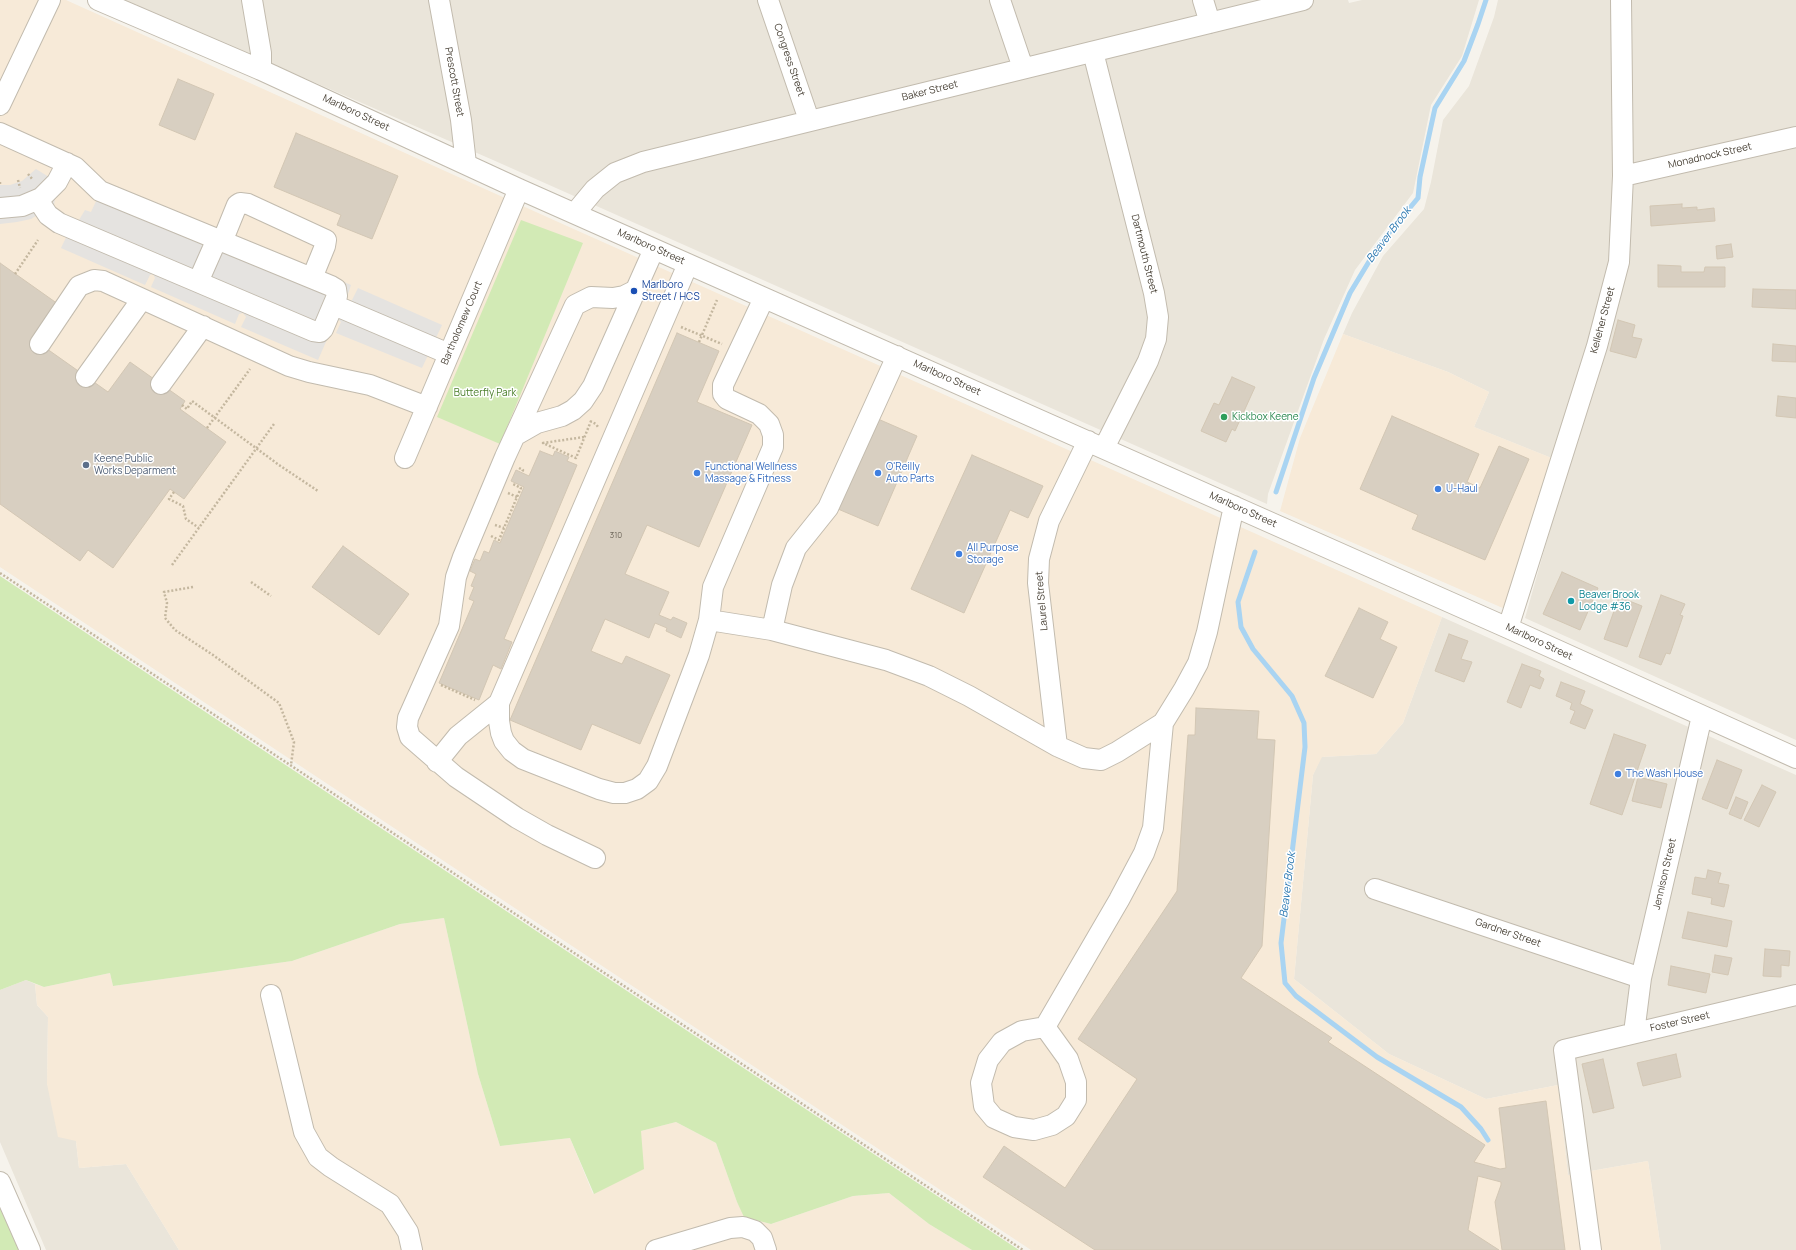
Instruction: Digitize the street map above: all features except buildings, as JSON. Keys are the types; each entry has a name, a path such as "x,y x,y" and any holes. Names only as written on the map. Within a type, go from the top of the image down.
{"street":[{"path":"0,105 8,68 50,0"},
{"name":"Marlboro Street","path":"98,0 261,70 519,189 1508,628 1702,716 1795,753"},
{"path":"252,0 261,53 261,70"},
{"name":"Prescott Street","path":"439,0 461,120 466,164"},
{"name":"Congress Street","path":"768,0 809,120"},
{"path":"1000,0 1023,68"},
{"path":"1203,0 1210,23"},
{"name":"Baker Street","path":"575,213 595,189 615,173 643,162 809,120 1303,0"},
{"name":"Kelleher Street","path":"1508,628 1597,346 1619,262 1623,176 1621,0"},
{"name":"Dartmouth Street","path":"1093,52 1154,293 1158,317 1156,339 1148,361 1096,445"},
{"path":"0,133 67,163 81,172 100,191 312,278 336,289 338,296 323,329 317,332 59,223 48,215 38,200"},
{"name":"Monadnock Street","path":"1623,176 1796,137"},
{"path":"0,208 22,206 38,200 49,191 67,163"},
{"name":"Bartholomew Court","path":"405,458 519,189"},
{"path":"198,282 237,205 240,203 248,204 326,240 312,278"},
{"path":"516,435 537,423 569,412 583,401 593,386 654,249"},
{"path":"437,762 458,736 491,703 688,264"},
{"path":"40,344 72,294 79,286 94,280 103,281 296,368 370,385 427,407"},
{"path":"595,858 517,818 456,777 410,737 407,727 408,718 449,626 456,577 463,557 575,305 591,297 613,298 624,296 634,291"},
{"path":"491,703 504,741 512,751 524,759 599,789 614,793 625,793 638,789 648,781 656,766 699,655 709,620 713,587 773,448 773,435 769,424 759,414 727,399 723,394 723,385 764,298"},
{"path":"86,377 142,299"},
{"path":"334,304 449,354"},
{"path":"161,384 203,326"},
{"path":"772,630 782,585 796,548 828,508 897,356"},
{"name":"Laurel Street","path":"1058,746 1038,583 1039,559 1049,521 1096,445"},
{"path":"709,620 772,630 886,660 929,676 969,696 1058,746 1084,758 1101,760 1117,752 1163,723 1184,690 1198,663 1207,632 1234,506"},
{"name":"Jennison Street","path":"1634,1033 1641,978 1702,716"},
{"path":"1045,1027 1068,1059 1076,1082 1076,1100 1066,1116 1052,1125 1034,1130 1014,1127 994,1118 984,1106 981,1083 988,1060 1002,1042 1022,1031 1045,1027 1120,900 1144,853 1152,828 1163,723"},
{"name":"Gardner Street","path":"1375,889 1641,978"},
{"path":"271,995 304,1132 318,1157 330,1168 390,1204 408,1232 412,1250"},
{"name":"Foster Street","path":"1591,1250 1564,1050 1796,995"},
{"path":"0,1182 30,1250"},
{"path":"656,1250 730,1228 743,1227 755,1231 762,1238 766,1250"}],"path":[{"path":"15,274 38,240"},
{"path":"699,342 717,300"},
{"path":"664,320 739,351"},
{"path":"207,428 261,353"},
{"path":"182,405 187,409 192,402 279,465 318,491"},
{"path":"569,412 596,424 599,431"},
{"path":"584,437 543,443 576,458 591,421"},
{"path":"172,565 274,424"},
{"path":"174,492 169,499 183,506 186,519 199,528"},
{"path":"0,573 1023,1250"},
{"path":"251,582 271,596"},
{"path":"193,587 164,592 166,603 165,618 175,630 213,655 279,703 294,742 291,765"},
{"path":"426,678 491,703"}],"shaded area":[{"path":"0,0 66,0 567,226 1442,617 1403,723 1376,754 1322,757 1313,775 1294,979 1389,1054 1486,1099 1558,1085 1568,1175 1648,1161 1661,1250 1031,1250 0,567"},
{"path":"125,0 1348,0 1349,3 1362,0 1479,0 1462,56 1431,105 1413,193 1355,270 1324,339 1268,494 1267,504 493,160"},
{"path":"1498,0 1796,0 1796,740 1525,618 1568,466 1474,427 1489,392 1448,372 1343,334 1352,313 1383,256 1424,209 1431,182 1443,120 1469,86 1494,17"},
{"path":"36,169 57,182 54,205 31,219 0,224 0,185 10,185 22,181"},
{"path":"105,182 351,285 346,300 350,302 358,288 442,325 422,368 336,333 341,322 338,319 336,319 318,360 241,327 246,317 243,313 239,314 235,324 151,287 155,278 153,274 150,275 145,285 61,248 75,219 79,220 85,210 91,212"},
{"path":"1343,334 1448,372 1489,392 1474,427 1554,459 1505,609 1280,511 1300,438"},
{"path":"1442,617 1796,775 1796,1250 1661,1250 1648,1161 1568,1175 1558,1085 1486,1099 1389,1054 1294,979 1313,775 1321,757 1376,754 1403,723"},
{"path":"444,918 478,1074 500,1146 570,1138 593,1194 641,1131 676,1122 716,1143 737,1202 745,1217 771,1224 853,1196 889,1193 929,1224 972,1250 179,1250 126,1164 79,1168 76,1141 58,1137 47,1084 48,1017 37,1005 35,984 44,987 110,973 113,986 292,961 400,924"},
{"path":"26,980 35,984 37,1005 48,1017 47,1084 76,1141 79,1168 126,1164 179,1250 46,1250 0,1142 0,990"}],"green space":[{"name":"Butterfly Park","path":"521,220 583,243 500,444 437,417"},
{"path":"0,576 1019,1250 972,1250 929,1224 889,1193 853,1196 771,1224 744,1217 737,1202 716,1143 676,1122 641,1131 644,1169 594,1194 570,1138 500,1146 478,1074 444,918 400,924 292,961 113,986 110,973 44,987 26,980 0,990"},
{"path":"0,1205 20,1250 0,1250"}],"waterway":[{"name":"Beaver Brook","path":"1276,492 1314,378 1350,293 1379,245 1418,198 1420,177 1435,108 1464,61 1486,0"},
{"name":"Beaver Brook","path":"1255,552 1238,602 1241,627 1253,649 1292,696 1304,723 1305,747 1281,943 1285,983 1296,996 1377,1057 1461,1107 1481,1129 1488,1140"}],"place":[{"name":"Marlboro Street / HCS","path":"634,291"},
{"name":"Kickbox Keene","path":"1224,417"},
{"name":"Keene Public Works Deparment","path":"86,465"},
{"name":"Functional Wellness Massage & Fitness","path":"697,473"},
{"name":"O'Reilly Auto Parts","path":"878,473"},
{"name":"U-Haul","path":"1438,489"},
{"name":"All Purpose Storage","path":"959,554"},
{"name":"Beaver Brook Lodge #36","path":"1571,601"},
{"name":"The Wash House","path":"1618,774"}]}
